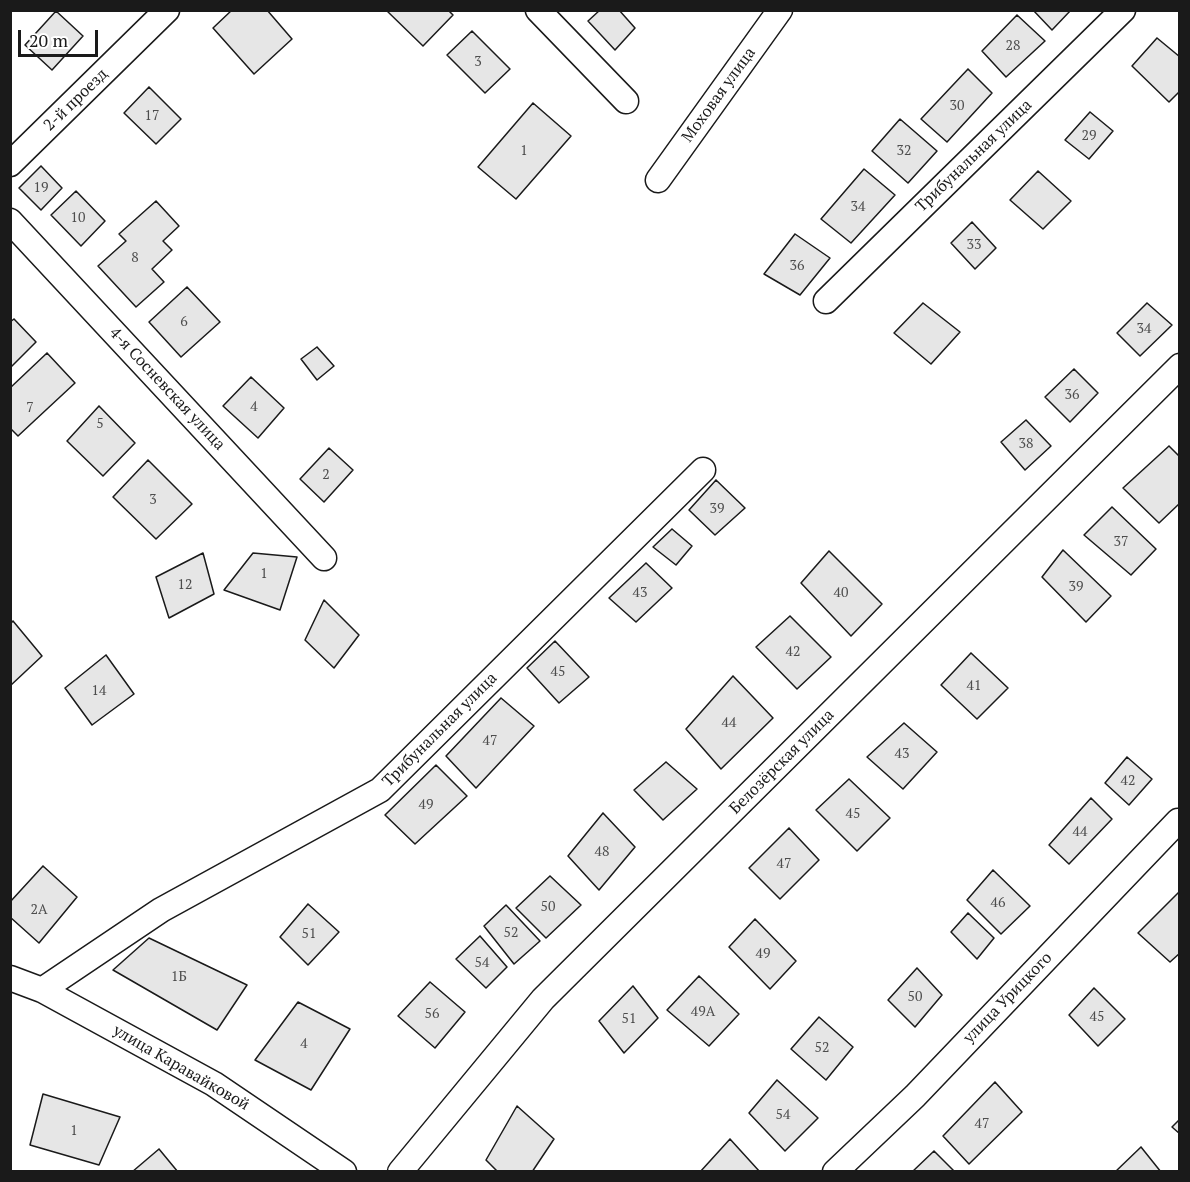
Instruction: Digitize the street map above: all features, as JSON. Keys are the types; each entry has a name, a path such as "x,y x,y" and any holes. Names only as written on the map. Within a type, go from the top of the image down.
{"street":[{"name":"2-й проезд","path":"10,164 167,10"},
{"path":"538,10 626,101"},
{"name":"Моховая улица","path":"658,180 780,10"},
{"name":"Трибунальная улица","path":"826,301 1123,10"},
{"name":"4-я Сосневская улица","path":"10,221 324,558"},
{"name":"Белозёрская улица","path":"400,1172 543,999 1179,366"},
{"name":"Трибунальная улица","path":"42,990 161,910 380,790 703,470"},
{"name":"улица Урицкого","path":"835,1172 915,1096 1178,821"},
{"name":"улица Каравайковой","path":"13,982 42,990 214,1084 344,1172"}],"building":[{"path":"232,10 267,10 292,39 254,74 213,28"},
{"path":"386,10 448,10 453,15 423,46"},
{"path":"600,10 619,10 635,28 615,50 588,21"},
{"path":"1033,10 1071,10 1052,30"},
{"path":"56,11 83,36 52,70 25,45"},
{"path":"1017,15 1045,41 1006,77 982,51"},
{"path":"472,31 510,69 485,93 447,55"},
{"path":"1157,38 1180,57 1180,91 1169,102 1132,66"},
{"path":"968,69 992,93 947,142 921,119"},
{"path":"149,87 181,119 156,144 124,113"},
{"path":"533,103 571,136 516,199 478,167"},
{"path":"1090,112 1113,131 1089,159 1065,140"},
{"path":"900,119 937,151 908,183 872,151"},
{"path":"41,166 62,188 41,210 19,188"},
{"path":"864,169 895,195 851,243 821,219"},
{"path":"1038,171 1071,201 1043,229 1010,200"},
{"path":"76,191 105,221 81,246 51,215"},
{"path":"156,201 179,226 163,241 172,250 152,269 164,282 136,307 98,266 126,241 119,234"},
{"path":"972,222 996,248 975,269 951,243"},
{"path":"795,234 830,258 800,295 764,274"},
{"path":"187,287 220,322 181,357 149,322"},
{"path":"923,303 960,332 931,364 894,333"},
{"path":"1147,303 1172,325 1140,356 1117,333"},
{"path":"14,319 36,342 10,368 10,322"},
{"path":"317,347 334,366 317,380 301,359"},
{"path":"47,353 75,383 18,436 10,428 10,388"},
{"path":"1074,369 1098,393 1070,422 1045,397"},
{"path":"251,377 284,408 258,438 223,406"},
{"path":"99,406 135,443 103,476 67,441"},
{"path":"1026,420 1051,446 1025,470 1001,442"},
{"path":"1169,446 1180,457 1180,503 1159,523 1123,488"},
{"path":"329,448 353,470 324,502 300,479"},
{"path":"148,460 192,504 156,539 113,497"},
{"path":"716,480 745,508 715,535 689,510"},
{"path":"1112,507 1156,549 1131,575 1084,535"},
{"path":"672,529 692,546 676,565 653,547"},
{"path":"1063,550 1111,596 1086,622 1042,577"},
{"path":"829,551 882,604 851,636 801,583"},
{"path":"203,553 214,594 169,618 156,577"},
{"path":"253,553 297,557 280,610 224,590"},
{"path":"646,563 672,588 636,622 609,598"},
{"path":"324,600 359,635 334,668 305,640"},
{"path":"790,616 831,657 797,689 756,647"},
{"path":"13,621 42,656 10,686 10,624"},
{"path":"555,641 589,677 559,703 527,668"},
{"path":"971,653 1008,688 977,719 941,685"},
{"path":"106,655 134,694 92,725 65,688"},
{"path":"733,676 773,718 721,769 686,729"},
{"path":"501,698 534,726 476,788 446,756"},
{"path":"904,723 937,752 903,789 867,757"},
{"path":"1127,757 1152,779 1129,805 1105,783"},
{"path":"666,762 697,789 663,820 634,790"},
{"path":"436,765 467,796 415,844 385,815"},
{"path":"849,779 890,818 857,851 816,810"},
{"path":"1091,798 1112,819 1069,864 1049,845"},
{"path":"603,813 635,847 599,890 568,856"},
{"path":"789,828 819,860 780,899 749,868"},
{"path":"43,866 77,897 39,943 10,917 10,902"},
{"path":"993,870 1030,906 1001,934 967,900"},
{"path":"550,876 581,905 546,938 516,908"},
{"path":"1180,891 1180,953 1170,962 1138,933"},
{"path":"308,904 339,932 308,965 280,937"},
{"path":"506,905 540,941 514,964 484,926"},
{"path":"968,913 994,938 977,959 951,932"},
{"path":"755,919 796,961 770,989 729,947"},
{"path":"480,936 507,967 486,988 456,959"},
{"path":"149,938 247,985 217,1030 113,970"},
{"path":"917,968 942,995 915,1027 888,1000"},
{"path":"699,976 739,1014 709,1046 667,1010"},
{"path":"430,982 465,1012 435,1048 398,1016"},
{"path":"633,986 658,1018 624,1053 599,1021"},
{"path":"1094,988 1125,1019 1098,1046 1069,1015"},
{"path":"298,1002 350,1029 311,1090 255,1060"},
{"path":"819,1017 853,1047 826,1080 791,1049"},
{"path":"777,1080 818,1118 785,1151 749,1113"},
{"path":"995,1082 1022,1112 969,1164 943,1136"},
{"path":"43,1094 120,1117 99,1165 30,1145"},
{"path":"517,1106 554,1139 532,1172 498,1172 486,1160"},
{"path":"1180,1119 1180,1134 1172,1127"},
{"path":"730,1139 760,1172 700,1172"},
{"path":"1141,1147 1161,1172 1115,1172"},
{"path":"159,1149 178,1172 132,1172"},
{"path":"934,1151 955,1172 912,1172"}]}
